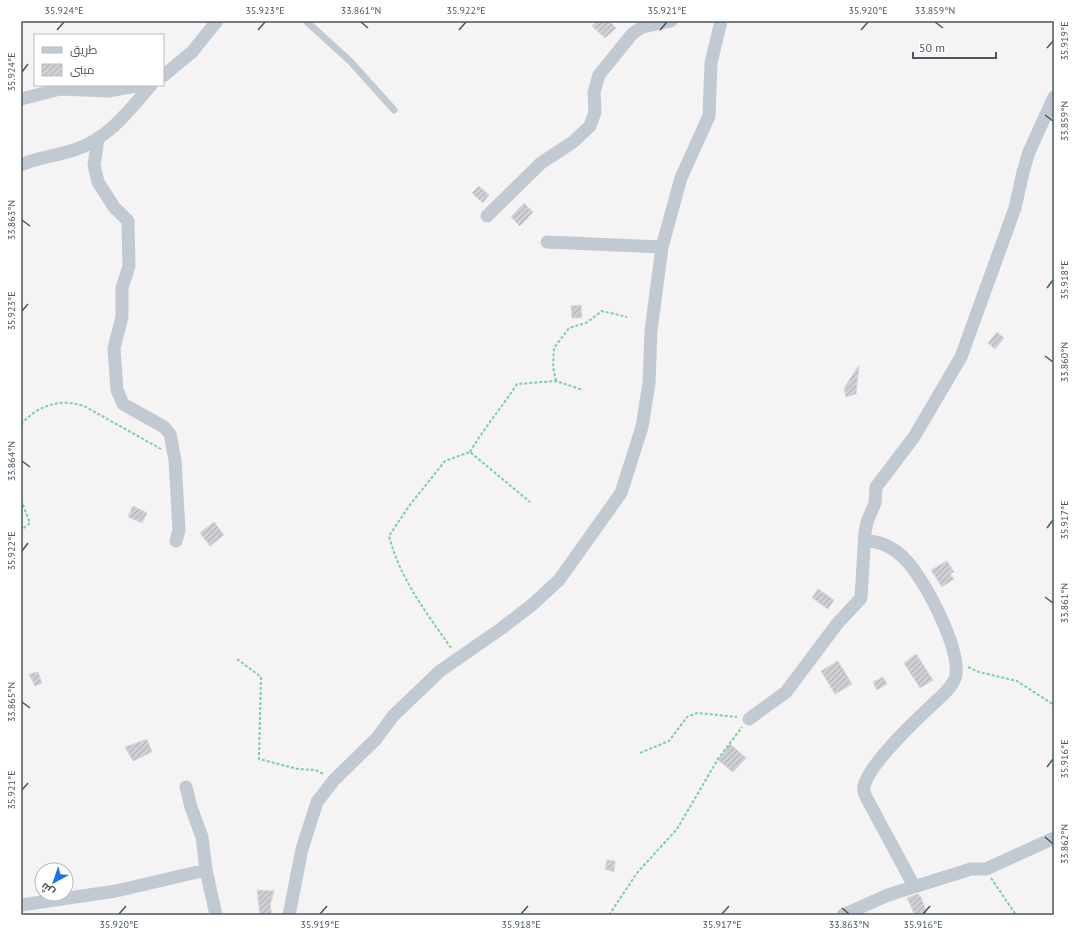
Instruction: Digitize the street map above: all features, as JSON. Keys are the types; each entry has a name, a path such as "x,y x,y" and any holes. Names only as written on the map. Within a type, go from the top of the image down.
{"street":[{"path":"164,75 192,52 217,21"},
{"path":"487,216 541,163 573,142 590,126 595,112 594,92 599,75 633,33 643,27 671,21"},
{"path":"289,915 302,849 317,802 334,780 376,739 393,716 440,670 502,628 533,604 559,580 620,492 642,427 649,383 650,332 662,247 680,178 709,116 711,63 721,21 715,21"},
{"path":"21,99 60,89 108,91 136,86"},
{"path":"21,165 76,150 98,138 125,117 150,86"},
{"path":"749,719 786,692 796,681 832,629 861,598 867,522 875,503 876,487 914,437 961,357 1015,208 1029,152 1054,97"},
{"path":"98,138 94,165 98,182 109,201 128,221 129,266 122,288 122,317 114,348 117,390 123,404 168,430 172,438 175,460 179,530 176,541"},
{"path":"547,242 662,247"},
{"path":"866,540 878,541 899,553 912,566 935,605 952,644 955,663 956,675 953,682 943,695 899,736 872,770 864,786 866,797 914,886"},
{"path":"186,787 190,807 202,837 206,870 216,915"},
{"path":"843,915 888,895 914,886 971,869 986,869 1054,838"},
{"path":"21,905 116,891 206,870"}],"lane":[{"path":"306,21 352,62 394,110"}],"path":[{"path":"556,381 553,367 554,348 569,328 586,323 602,311 627,317"},
{"path":"458,658 415,598 394,555 389,536 409,506 445,461 470,452 480,434 501,409 517,384 556,381 583,390"},
{"path":"21,424 42,407 55,402 74,402 162,449 167,449 172,444"},
{"path":"470,452 530,502"},
{"path":"21,500 30,522 21,530"},
{"path":"237,659 261,677 259,759 298,769 315,770 334,780"},
{"path":"964,663 971,670 1017,681 1054,705"},
{"path":"609,915 637,873 677,829 718,759 749,719 697,713 687,717 669,741 640,753"},
{"path":"986,869 1016,915"}],"building":[{"path":"597,21 609,21 616,28 605,38 592,26"},
{"path":"479,186 489,195 483,203 472,193"},
{"path":"524,203 533,212 520,226 511,217"},
{"path":"581,305 582,318 572,318 571,306"},
{"path":"997,332 1004,338 995,349 988,343"},
{"path":"859,365 856,394 846,397 844,388"},
{"path":"133,506 147,513 142,523 128,517"},
{"path":"214,522 224,535 210,546 200,533"},
{"path":"947,561 954,572 950,574 954,579 942,587 931,570"},
{"path":"818,589 834,600 828,609 812,598"},
{"path":"916,654 933,680 920,688 904,663"},
{"path":"838,661 852,684 835,694 821,671"},
{"path":"38,672 42,683 35,686 29,674"},
{"path":"883,677 887,684 877,690 873,682"},
{"path":"147,739 152,752 133,761 125,747"},
{"path":"730,744 746,758 733,772 718,760"},
{"path":"607,860 615,861 614,872 605,869"},
{"path":"257,890 274,891 270,905 272,915 260,915"},
{"path":"918,894 921,897 927,914 915,915 907,898"}]}
